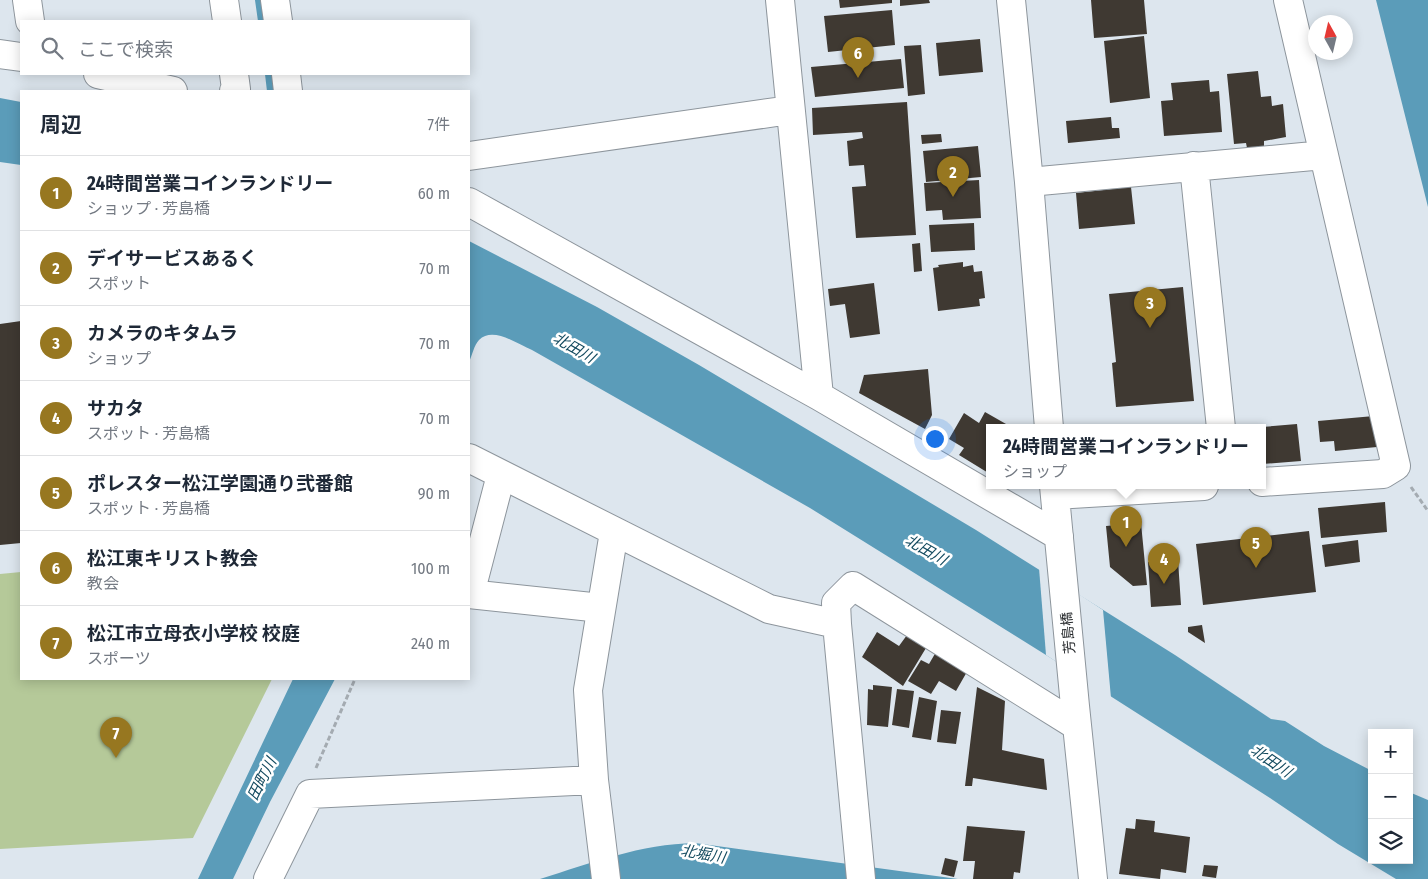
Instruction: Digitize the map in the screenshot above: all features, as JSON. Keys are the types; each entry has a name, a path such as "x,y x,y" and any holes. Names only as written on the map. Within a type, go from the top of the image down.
{"street":[{"path":"27,0 30,20"},
{"path":"224,0 227,20"},
{"path":"275,0 278,20"},
{"path":"780,0 819,396"},
{"path":"1011,0 1029,182 1049,424"},
{"path":"1266,482 1382,474 1396,466 1288,0"},
{"path":"0,54 20,57"},
{"path":"102,75 169,90"},
{"path":"234,75 235,90"},
{"path":"286,75 288,90"},
{"path":"470,156 790,110"},
{"path":"1029,182 1324,155"},
{"path":"1194,166 1221,424"},
{"path":"470,203 819,396 1060,548"},
{"path":"470,459 768,609 837,624"},
{"path":"470,590 501,475"},
{"path":"1054,491 1114,489"},
{"name":"芳島橋","path":"1054,491 1093,879"},
{"path":"605,868 594,780 588,690 614,532"},
{"path":"861,871 836,603 853,586 1076,716"},
{"path":"470,594 601,608"},
{"path":"268,879 310,794 594,780"}],"path":[{"path":"316,769 355,680"}],"green space":[{"path":"20,572 20,680 272,680 193,838 0,849 0,574"}],"water":[{"path":"1376,0 1428,0 1428,207"},
{"path":"0,98 20,102 20,165 0,162"},
{"name":"北田川","path":"470,242 597,307 699,365 976,530 1175,655 1271,719 1285,721 1324,746 1368,769 1368,862 1046,655 810,508 532,350 498,335 485,336 477,342 470,359"},
{"name":"田町川","path":"293,680 334,680 270,802 233,879 198,879"},
{"path":"1413,794 1428,800 1428,879 1396,879 1371,864 1413,864"},
{"name":"北堀川","path":"695,843 958,879 540,879 636,851 675,844"}],"pier":[{"path":"1039,568 1103,610 1111,698 1046,655"}],"building":[{"path":"839,0 892,0 892,3 840,8"},
{"path":"900,0 929,0 930,3 900,6"},
{"path":"1091,0 1144,0 1147,34 1094,38"},
{"path":"892,10 895,45 828,52 824,16"},
{"path":"1144,36 1150,98 1110,103 1104,41"},
{"path":"980,39 983,72 939,76 936,43"},
{"path":"921,45 925,94 908,96 904,46"},
{"path":"901,59 904,88 815,97 811,67"},
{"path":"1258,71 1261,97 1271,96 1272,106 1283,104 1286,137 1264,141 1264,146 1247,148 1246,143 1234,144 1227,74"},
{"path":"1209,80 1210,92 1219,91 1222,132 1164,136 1161,101 1173,100 1171,83"},
{"path":"907,102 916,235 856,238 852,187 866,186 864,165 849,166 847,141 863,138 862,132 813,135 812,108"},
{"path":"1111,117 1112,128 1119,128 1120,138 1068,143 1066,121"},
{"path":"941,134 942,142 922,144 921,135"},
{"path":"978,146 981,177 926,182 923,151"},
{"path":"979,180 981,218 943,220 942,210 926,211 924,183"},
{"path":"1131,187 1135,224 1079,229 1076,193"},
{"path":"974,223 975,250 931,252 929,225"},
{"path":"920,243 922,271 914,272 912,244"},
{"path":"963,262 963,267 973,265 974,272 982,271 985,298 979,299 980,306 938,311 933,268 939,267 938,265"},
{"path":"874,283 880,334 850,338 845,304 830,306 828,289"},
{"path":"1183,287 1194,401 1116,407 1112,363 1116,362 1109,294"},
{"path":"20,321 20,543 0,545 0,324"},
{"path":"928,369 932,415 925,429 859,393 864,375"},
{"path":"985,412 1006,424 986,424 986,472 959,455 964,448 949,439 964,413 979,423"},
{"path":"1374,416 1377,447 1335,451 1334,441 1320,442 1318,421"},
{"path":"1297,424 1301,461 1266,464 1266,427"},
{"path":"1385,502 1387,532 1321,538 1318,508"},
{"path":"1141,523 1147,585 1133,586 1110,567 1106,526"},
{"path":"1309,531 1316,592 1203,605 1196,544"},
{"path":"1358,540 1360,562 1325,567 1322,545"},
{"path":"1178,560 1181,605 1151,607 1148,562"},
{"path":"1202,625 1205,643 1188,632 1188,627"},
{"path":"877,632 899,646 907,635 926,648 903,686 862,657"},
{"path":"936,652 968,670 956,691 939,681 931,694 908,681 921,660 929,664"},
{"path":"873,685 892,687 888,727 867,725 868,689 873,690"},
{"path":"977,687 1005,701 1002,750 1044,759 1047,790 973,778 972,786 965,786"},
{"path":"897,689 914,691 909,728 892,725"},
{"path":"919,697 937,701 931,740 912,737"},
{"path":"941,710 961,712 956,744 937,742"},
{"path":"1136,819 1155,821 1154,832 1190,837 1186,873 1161,869 1160,879 1119,874 1126,828 1135,829"},
{"path":"967,826 1025,831 1020,873 1014,872 1013,879 973,879 975,861 963,861"},
{"path":"945,858 958,861 954,877 941,874"},
{"path":"1204,865 1218,866 1216,878 1202,876"}],"waterway":[{"path":"259,0 262,20"},
{"path":"269,75 271,90"}],"place":[{"name":"松江東キリスト教会","path":"858,78"},
{"name":"デイサービスあるく","path":"953,197"},
{"name":"カメラのキタムラ","path":"1150,328"},
{"name":"24時間営業コインランドリー","path":"1126,547"},
{"name":"ポレスター松江学園通り弐番館","path":"1256,568"},
{"name":"サカタ","path":"1164,584"},
{"name":"松江市立母衣小学校 校庭","path":"116,758"}]}
